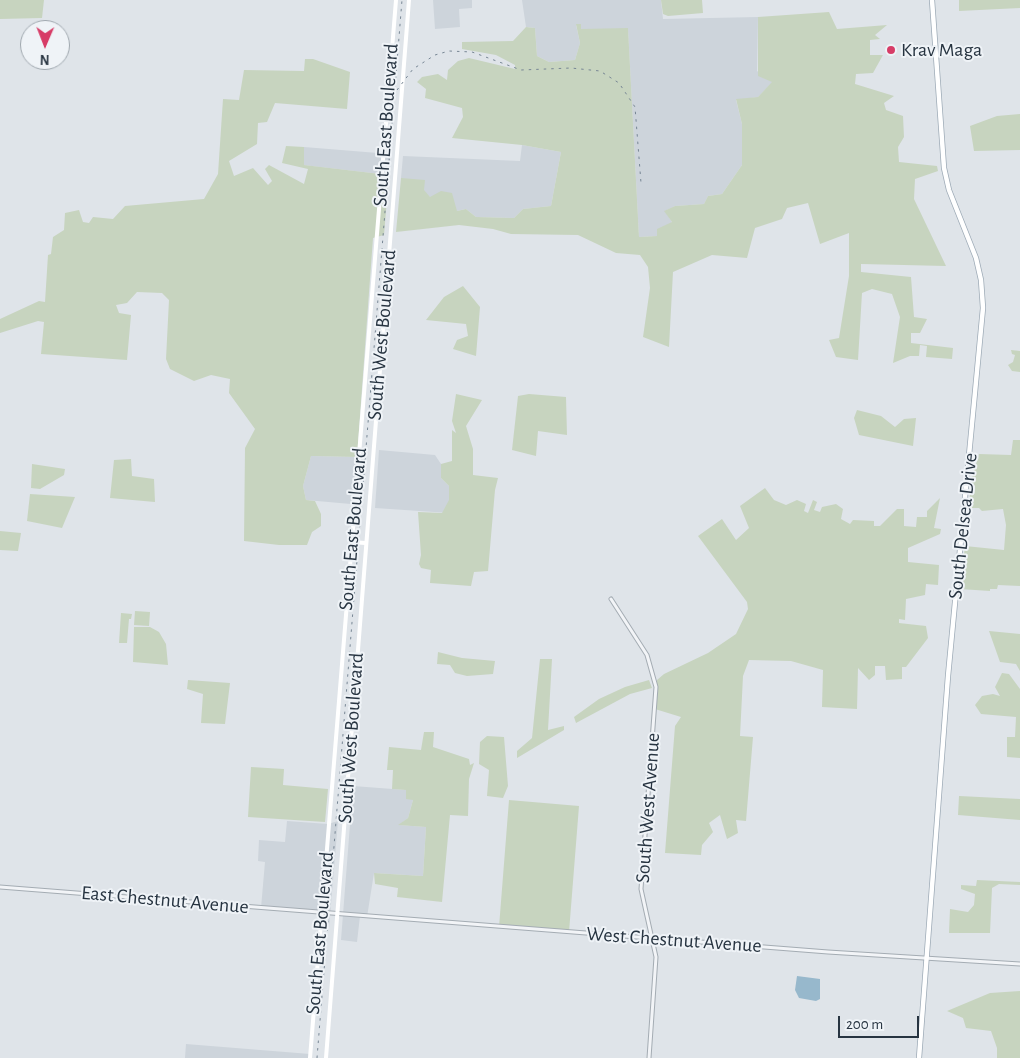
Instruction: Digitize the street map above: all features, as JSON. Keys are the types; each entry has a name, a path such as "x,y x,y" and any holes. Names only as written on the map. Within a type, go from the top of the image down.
{"main road":[{"name":"South East Boulevard","path":"310,1058 396,0"},
{"name":"South West Boulevard","path":"326,1058 409,0"},
{"name":"South Delsea Drive","path":"919,1058 948,676 984,308 976,258 953,202 944,168 932,0"},
{"path":"352,542 365,543"}],"street":[{"name":"South West Avenue","path":"611,599 647,655 656,688 641,889 653,938 656,969 649,1058"},
{"name":"East Chestnut Avenue","path":"0,887 329,913"},
{"name":"West Chestnut Avenue","path":"329,913 1020,964"}],"shaded area":[{"path":"433,0 472,0 472,8 459,9 460,27 435,29"},
{"path":"522,0 661,0 663,19 758,17 757,71 773,82 758,97 736,100 742,124 742,165 722,194 708,196 704,204 675,206 665,211 672,222 658,236 639,237 628,29 581,29 576,25 580,43 575,60 549,62 537,56 535,28 526,27"},
{"path":"522,145 561,152 551,206 523,209 514,218 476,217 466,209 457,211 430,197 401,178 403,156 520,161"},
{"path":"304,147 390,154 389,175 303,165"},
{"path":"379,450 435,455 441,464 441,478 449,486 449,513 375,508"},
{"path":"366,454 362,505 306,500 303,486 311,456 357,457"},
{"path":"353,786 406,790 413,800 408,818 399,825 426,827 423,876 374,873 367,917 360,916 357,942 341,940"},
{"path":"287,821 328,824 338,821 329,928 319,912 261,908 265,862 258,861 259,840 285,842"},
{"path":"186,1044 310,1054 310,1058 185,1058"}],"green space":[{"path":"0,0 44,0 42,18 0,19"},
{"path":"661,0 702,0 703,13 668,16 663,14"},
{"path":"959,0 1020,0 1020,8 959,11"},
{"path":"829,12 837,29 887,25 875,35 880,39 870,40 870,55 883,55 873,73 856,74 855,84 894,96 884,103 886,110 903,116 904,137 898,147 899,162 937,166 938,171 915,179 914,199 946,266 861,264 861,272 911,277 914,317 927,319 920,333 911,333 911,343 953,348 952,359 926,357 927,346 920,345 919,356 910,356 893,363 900,317 892,294 872,289 862,293 858,360 836,357 829,340 839,338 849,276 849,233 820,244 808,203 787,208 782,219 755,228 747,258 712,255 673,272 669,347 643,337 650,288 648,267 640,255 616,253 578,235 511,234 493,229 459,225 396,232 401,178 425,180 424,190 430,197 441,191 452,193 457,211 466,209 476,217 514,218 523,209 551,206 561,152 522,145 452,138 463,117 462,108 425,98 426,89 417,82 422,77 438,74 447,80 448,70 458,61 469,58 515,69 515,65 496,55 462,49 462,42 513,41 526,27 535,28 537,56 549,62 575,60 580,43 576,24 581,24 581,29 628,28 639,237 657,236 657,229 672,222 664,211 675,206 704,204 708,196 722,194 742,165 742,124 736,99 758,97 772,82 758,76 758,17"},
{"path":"305,59 313,59 350,72 347,109 275,103 267,122 258,123 257,144 229,161 234,176 253,168 268,185 272,181 265,169 269,165 304,184 308,169 282,163 286,146 304,147 304,165 389,175 384,235 373,238 357,457 311,456 303,486 306,500 315,501 321,514 321,526 312,532 307,545 279,545 244,541 245,448 255,429 229,393 230,379 211,375 194,381 170,369 166,359 169,300 162,293 137,292 127,303 116,305 119,313 131,315 127,360 41,354 44,322 38,321 0,333 0,319 39,301 45,302 48,255 51,254 53,237 64,230 65,213 79,210 83,222 89,223 93,217 113,219 125,206 204,199 218,174 223,99 239,100 244,70 304,71"},
{"path":"1020,114 1020,150 974,151 970,126 997,116"},
{"path":"463,286 480,307 476,356 453,349 457,340 468,336 466,324 426,320 444,297"},
{"path":"1011,350 1020,351 1020,372 1012,371 1008,365 1013,362 1015,355 1012,354"},
{"path":"456,394 482,400 466,426 473,449 473,475 498,478 495,490 488,571 474,572 471,586 430,583 431,570 421,568 419,564 421,555 418,512 442,513 449,500 449,486 441,478 441,464 452,461 452,430 456,433 452,421"},
{"path":"529,394 566,397 567,435 538,431 536,456 512,450 518,396"},
{"path":"857,410 881,416 895,427 904,419 916,418 913,446 859,435 854,418"},
{"path":"1013,440 1020,440 1020,586 998,585 997,589 990,589 990,591 960,589 965,546 1004,550 1006,525 1003,509 982,511 979,508 969,508 971,481 979,454 1011,455"},
{"path":"131,459 132,476 154,479 155,502 110,498 114,460"},
{"path":"32,464 65,469 64,475 40,489 31,488"},
{"path":"765,488 774,500 786,505 797,500 806,504 804,511 808,513 813,500 817,502 814,510 820,512 822,507 836,504 843,509 841,519 850,524 853,520 874,521 874,526 880,526 897,509 904,509 904,526 916,527 917,517 927,517 927,511 940,498 934,528 941,529 940,534 908,548 908,562 939,565 938,585 926,584 925,595 906,599 905,620 899,619 899,623 926,626 928,638 906,667 902,667 902,679 886,680 885,666 875,666 875,675 869,680 858,668 857,709 822,707 823,670 791,661 749,660 743,676 740,736 753,737 746,821 736,820 738,833 727,839 720,815 709,823 713,832 702,845 701,855 665,853 675,726 681,717 655,709 657,680 664,674 708,653 736,634 748,609 747,602 698,536 722,519 736,540 749,528 740,506"},
{"path":"30,494 75,497 62,528 27,521"},
{"path":"0,531 21,533 18,551 0,550"},
{"path":"135,611 150,612 149,626 134,625"},
{"path":"121,613 132,614 131,619 129,619 127,643 119,643"},
{"path":"134,627 150,627 159,632 166,644 168,665 133,662"},
{"path":"989,631 1020,634 1020,671 1016,664 1000,662"},
{"path":"438,652 462,658 495,661 493,674 467,676 455,673 450,665 437,664"},
{"path":"540,659 552,659 548,730 564,726 564,730 517,758 517,751 532,738"},
{"path":"1002,673 1009,674 1020,689 1020,758 1007,757 1007,737 1015,737 1016,717 981,714 975,705 982,696 993,694 1000,696 995,687"},
{"path":"188,680 230,683 225,724 201,723 203,694 187,689"},
{"path":"649,680 652,688 630,694 576,723 574,717 599,699 625,687"},
{"path":"424,732 434,732 433,747 469,759 470,765 474,763 469,779 468,816 450,815 442,902 397,897 398,888 375,884 374,873 423,876 426,827 398,825 408,818 413,800 406,799 406,790 392,789 393,770 387,770 389,747 421,750"},
{"path":"487,736 504,737 508,786 503,798 487,796 489,770 479,764 480,742"},
{"path":"251,767 284,769 283,785 328,789 325,822 248,817"},
{"path":"959,796 1020,799 1020,820 958,815"},
{"path":"509,800 579,806 569,932 499,927"},
{"path":"977,880 1020,882 1020,885 999,884 992,888 990,933 949,933 950,909 968,912 974,905 975,894 961,889 961,885 976,886"},
{"path":"1020,991 1020,1058 997,1058 997,1048 991,1031 966,1028 963,1018 947,1011 990,993"}],"water":[{"path":"797,976 820,979 820,999 816,1001 799,998 795,990"}],"railway":[{"path":"317,1058 402,0"},
{"path":"397,90 413,69 435,55 449,51 472,52 521,70 571,68 600,71 619,83 635,107 641,183"}],"place":[{"name":"Krav Maga","path":"891,50"}]}
